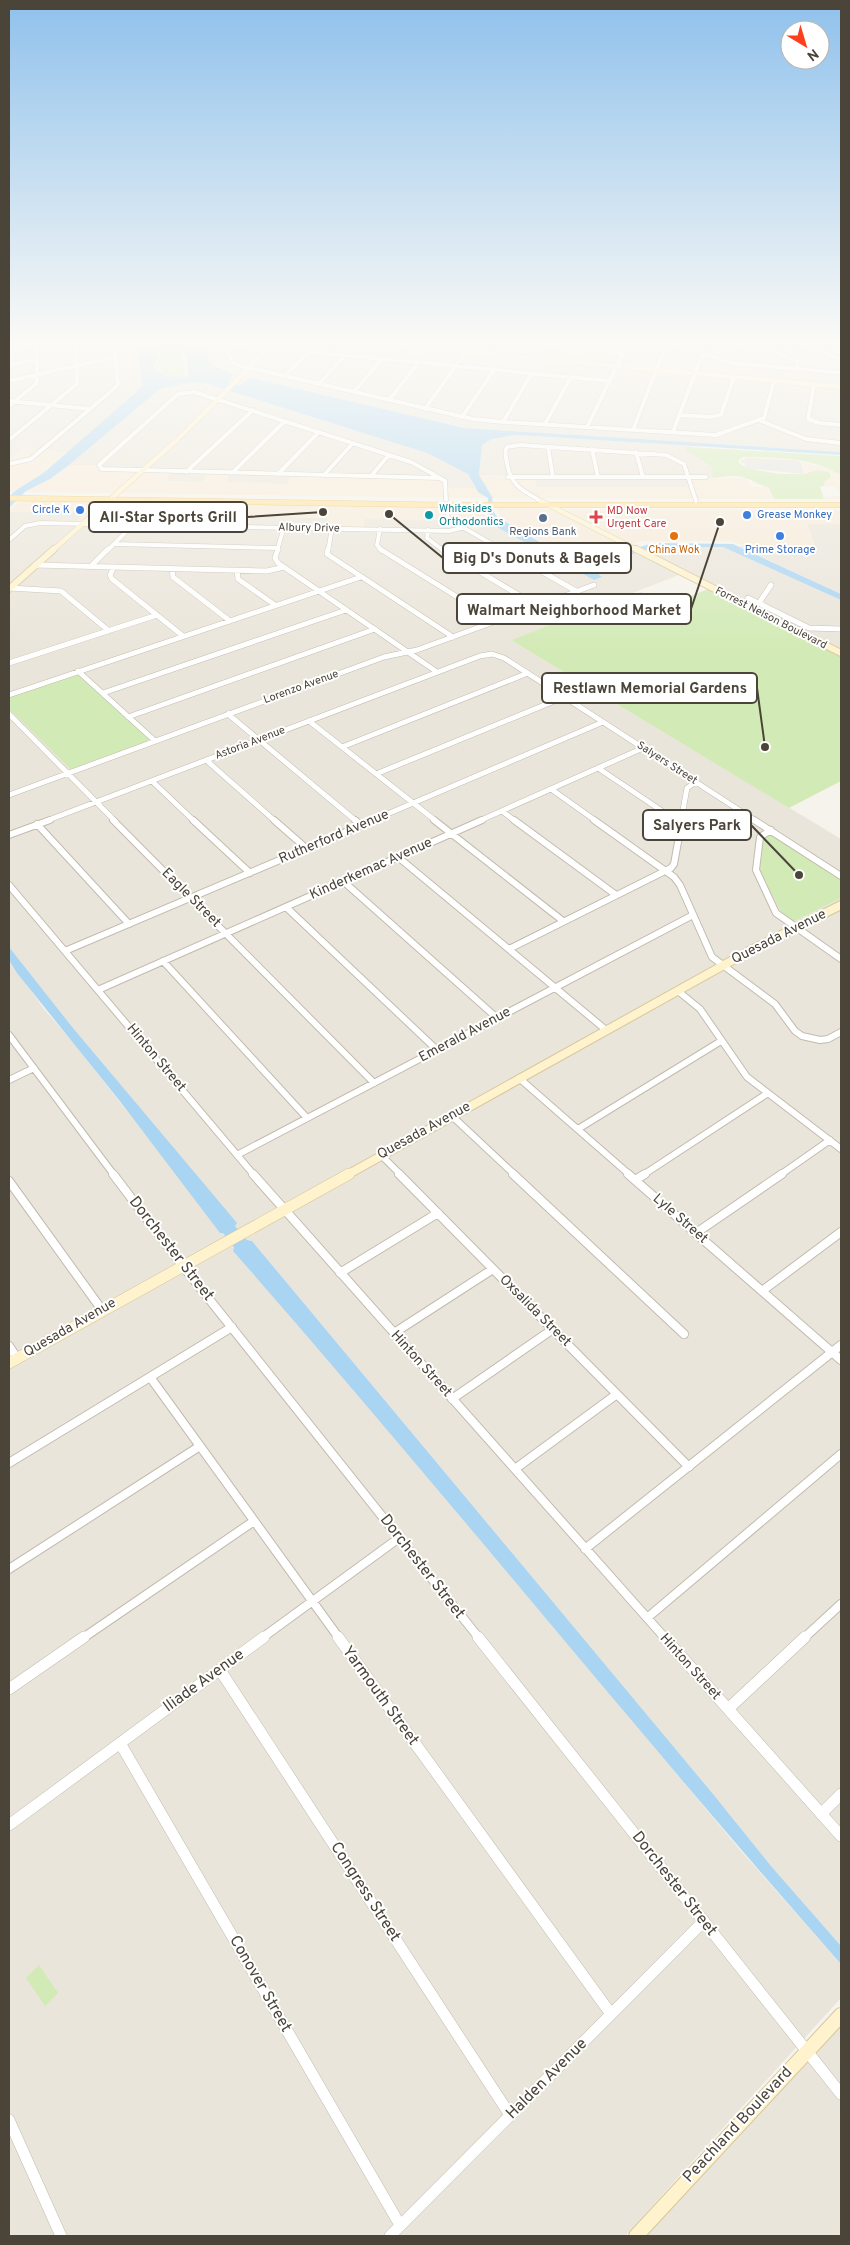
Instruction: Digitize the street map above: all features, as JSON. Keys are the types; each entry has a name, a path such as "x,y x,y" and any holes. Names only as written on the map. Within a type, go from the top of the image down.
{"main road":[{"path":"9,494 22,496 549,505 841,501"},
{"path":"9,498 22,496"},
{"path":"112,497 426,504 462,500 485,503"},
{"path":"497,503 541,501 841,505"},
{"path":"565,513 564,508 570,505"}],"street":[{"path":"9,464 29,461 45,448"},
{"path":"118,448 99,465 105,470 440,478"},
{"path":"9,588 166,448"},
{"path":"186,472 212,448"},
{"path":"232,473 258,448"},
{"path":"278,474 304,448"},
{"path":"324,475 349,448"},
{"path":"369,448 411,462 440,478 446,483 448,517 576,592"},
{"path":"506,448 505,450 508,477 517,488 541,501"},
{"path":"548,448 553,477"},
{"path":"559,448 666,455 682,462 695,503"},
{"path":"592,450 598,477"},
{"path":"636,452 643,477"},
{"path":"371,476 389,454"},
{"path":"508,477 706,477"},
{"name":"Forrest Nelson Boulevard","path":"541,501 841,653"},
{"name":"Albury Drive","path":"9,540 25,526 34,523 449,531 465,527"},
{"path":"91,566 136,524"},
{"path":"284,527 276,561 437,672"},
{"path":"332,528 327,554 454,637"},
{"path":"380,529 377,545 380,549 496,621"},
{"path":"428,530 427,538 430,542 537,606"},
{"path":"114,544 278,548"},
{"path":"35,565 267,571 284,567"},
{"path":"114,567 110,578 183,636"},
{"path":"172,568 171,573 173,577 230,620"},
{"path":"237,570 238,579 275,606"},
{"path":"9,695 361,577"},
{"name":"Lorenzo Avenue","path":"9,794 384,657 408,652 454,637 594,585"},
{"path":"759,603 764,600 771,585"},
{"path":"9,588 61,590 109,631"},
{"path":"748,598 809,628 815,626 841,629"},
{"path":"103,694 346,610"},
{"path":"9,663 157,615"},
{"path":"128,717 374,629"},
{"name":"Astoria Avenue","path":"9,835 437,672 480,656 492,654"},
{"name":"Salyers Street","path":"492,654 504,658 528,673 841,876"},
{"path":"78,671 155,741"},
{"path":"342,747 528,673"},
{"path":"376,774 564,697"},
{"name":"Eagle Street","path":"9,714 374,1083"},
{"path":"228,714 360,825"},
{"path":"309,721 563,922"},
{"name":"Rutherford Avenue","path":"65,952 603,722"},
{"name":"Kinderkemac Avenue","path":"98,990 643,748"},
{"path":"206,760 306,848"},
{"path":"598,768 665,813 682,817"},
{"path":"152,780 250,873"},
{"path":"509,949 666,870 674,864 687,788 696,782"},
{"path":"551,789 666,870 680,885 708,952 775,1004 795,1031 802,1036 820,1040 828,1039 841,1032"},
{"path":"502,811 616,895"},
{"path":"37,824 129,924"},
{"path":"771,830 760,838 756,870 776,913 794,928 841,959"},
{"path":"398,857 606,1030"},
{"path":"343,881 498,1018"},
{"name":"Hinton Street","path":"9,885 283,1209 841,1836"},
{"name":"Quesada Avenue","path":"13,1360 724,965 841,904"},
{"path":"286,907 437,1050"},
{"name":"Emerald Avenue","path":"237,1155 693,915"},
{"path":"163,961 307,1118"},
{"path":"678,991 700,1009 741,1071 841,1149"},
{"name":"Dorchester Street","path":"9,1035 182,1265 841,2094"},
{"path":"578,1130 721,1041"},
{"path":"9,1080 34,1068"},
{"name":"Lyle Street","path":"520,1078 841,1360"},
{"path":"635,1180 768,1093"},
{"path":"452,1116 684,1334"},
{"path":"696,1233 830,1140"},
{"name":"Oxsalida Street","path":"381,1155 689,1467"},
{"path":"9,1181 102,1310"},
{"path":"340,1273 438,1213"},
{"path":"762,1291 841,1232"},
{"path":"394,1333 493,1269"},
{"path":"9,1463 232,1327"},
{"path":"452,1399 553,1329"},
{"path":"586,1549 841,1345"},
{"path":"9,1346 13,1360"},
{"name":"Yarmouth Street","path":"150,1377 611,2014"},
{"path":"515,1469 617,1394"},
{"path":"9,1569 200,1446"},
{"path":"647,1618 841,1454"},
{"path":"9,1689 254,1521"},
{"name":"Iliade Avenue","path":"9,1825 399,1538"},
{"path":"728,1709 841,1604"},
{"name":"Congress Street","path":"220,1670 510,2115"},
{"name":"Conover Street","path":"120,1743 400,2225"},
{"path":"821,1814 841,1794"},
{"name":"Halden Avenue","path":"390,2236 704,1921"},
{"name":"Peachland Boulevard","path":"636,2236 841,2014"},
{"path":"9,2120 60,2236"}],"shaded area":[{"path":"9,448 22,448 9,460"},
{"path":"21,448 67,453 34,480 14,492 9,492 9,460"},
{"path":"29,448 73,448 67,453"},
{"path":"90,448 411,448 427,453 468,474 475,488 448,488 445,480 287,484 166,481 170,472 103,468 100,465 69,465"},
{"path":"482,448 693,448 692,455 712,467 713,478 690,477 689,487 536,487 535,477 479,475"},
{"path":"778,448 841,448 841,452"},
{"path":"745,458 795,460 801,462 804,474 746,468 745,463 741,463 741,460 745,460"},
{"path":"803,462 833,470 841,475 841,496 836,487 824,486 817,470 805,473"},
{"path":"69,465 96,465 99,469 105,471 170,473 167,481 202,482 207,473 229,474 227,482 287,484 290,476 439,479 442,482 443,488 475,488 488,498 24,492 50,479"},
{"path":"479,475 535,478 536,487 694,487 692,479 747,478 751,487 767,487 772,499 492,498"},
{"path":"823,494 826,497 841,496 841,499 824,499"},
{"path":"19,500 485,509 485,516 491,524 468,532 446,520 365,519 363,527 325,526 328,518 252,516 249,524 237,523 238,516 151,513 145,525 73,524 86,512 9,512"},
{"path":"496,508 551,509 627,548 590,561 576,561 504,521"},
{"path":"566,510 841,510 841,524 807,524 815,546 746,546 730,541 642,541 632,544"},
{"path":"9,512 87,512 74,523 145,525 151,513 239,516 237,523 251,516 328,518 326,526 363,527 365,519 446,520 468,532 493,523 594,580 592,570 596,567 653,547 723,547 841,600 841,649 716,586 708,589 679,575 511,640 841,839 841,879 793,922 841,898 841,1946 771,1866 252,1241 247,1240 235,1226 236,1223 73,1028 9,947 9,838 491,653 9,833 9,709 71,770 9,697"},
{"path":"807,524 841,524 841,594 739,546 815,546"},
{"path":"641,592 661,600 661,606 655,608 632,596"},
{"path":"9,960 44,1009 71,1040 234,1247 233,1251 358,1393 741,1851 841,1964 841,1998 625,2236 9,2236"},
{"path":"841,2024 841,2236 646,2236 695,2182"}],"green space":[{"path":"687,448 701,448 841,456 841,475 818,465 794,460 744,457 739,460 739,463 747,468 779,474 804,474 817,470 829,472 831,477 824,482 824,486 820,487 824,499 774,499 768,487 746,478 734,476 713,478 712,467 685,450"},
{"path":"708,589 841,656 841,781 789,808 511,640 624,596 653,612"},
{"path":"78,673 152,741 71,770 9,709 9,697"},
{"path":"767,835 771,835 841,879 841,898 793,922 782,913 760,872 764,839"},
{"path":"39,1965 58,1993 45,2006 26,1978"}],"water":[{"path":"72,448 90,448 50,479 26,491 9,508 9,497 13,493 47,470"},
{"path":"410,448 482,448 479,475 492,497 494,512 497,517 574,562 591,562 653,543 733,544 841,594 841,600 723,547 653,547 596,567 593,570 602,577 594,580 495,526 487,512 488,498 478,492 468,474 427,453"},
{"path":"723,448 775,448 841,452 841,455"},
{"path":"9,947 73,1028 237,1223 235,1226 247,1240 252,1241 771,1866 841,1946 841,1964 688,1787 386,1428 233,1251 234,1247 223,1233 220,1233 119,1100 17,973 9,960"}],"place":[{"name":"Circle K","path":"80,510"},
{"name":"All-Star Sports Grill","path":"323,512"},
{"name":"Big D's Donuts & Bagels","path":"389,514"},
{"name":"Whitesides Orthodontics","path":"429,515"},
{"name":"Grease Monkey","path":"747,515"},
{"name":"MD Now Urgent Care","path":"596,517"},
{"name":"Regions Bank","path":"543,518"},
{"name":"Walmart Neighborhood Market","path":"720,522"},
{"name":"China Wok","path":"674,536"},
{"name":"Prime Storage","path":"780,536"},
{"name":"Restlawn Memorial Gardens","path":"765,747"},
{"name":"Salyers Park","path":"799,875"}]}
